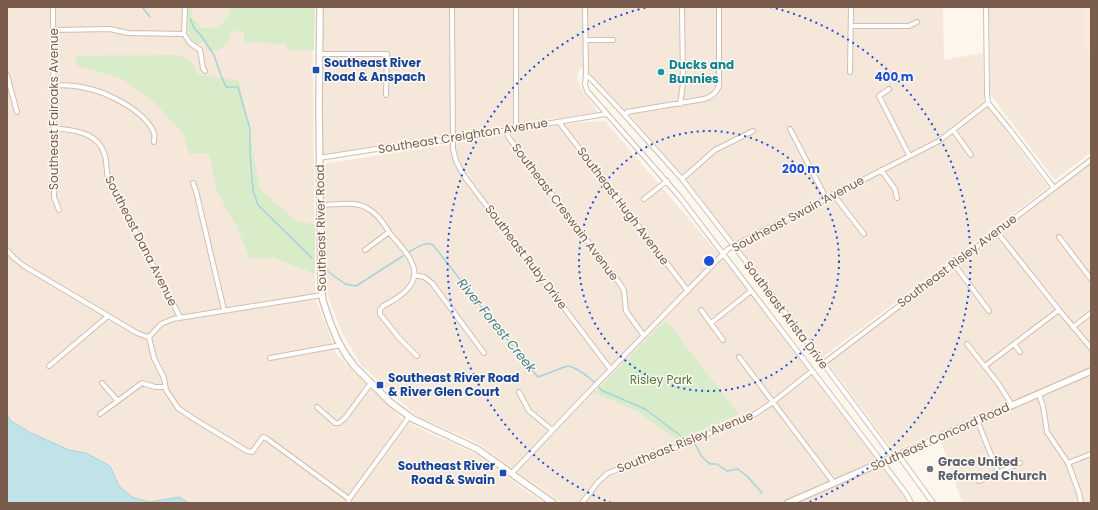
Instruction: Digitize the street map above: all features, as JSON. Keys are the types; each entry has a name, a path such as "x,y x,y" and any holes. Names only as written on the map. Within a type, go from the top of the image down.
{"street":[{"name":"Southeast Fairoaks Avenue","path":"53,7 54,197 60,210"},
{"path":"185,7 184,34 190,43 200,50 203,68 205,71"},
{"name":"Southeast River Road","path":"320,7 319,158 322,295 330,322 341,346 351,361 371,383 397,408 409,417 469,445 512,473 553,503"},
{"name":"Southeast Ruby Drive","path":"452,7 453,139 454,155 458,167 611,370"},
{"path":"516,7 516,128"},
{"path":"586,7 586,75"},
{"path":"680,104 683,84 682,7"},
{"path":"625,115 628,112 708,98 716,92 719,86 719,7"},
{"path":"850,72 851,7"},
{"path":"986,7 986,92 988,103 1054,188"},
{"path":"850,26 909,26 917,22"},
{"path":"54,30 110,29 135,34 184,34"},
{"path":"586,40 613,40"},
{"path":"320,54 387,54 386,95"},
{"name":"Southeast Arista Drive","path":"586,75 586,88 606,114 667,181 882,462 907,495 911,503"},
{"name":"Southeast Arista Drive","path":"586,75 625,115 682,179 824,363 890,453 902,460 933,503"},
{"path":"7,76 17,112"},
{"path":"53,85 71,85 86,88 108,95 124,103 148,125 154,134 154,142"},
{"path":"889,89 879,96 909,155"},
{"name":"Southeast Swain Avenue","path":"512,473 723,254 734,246 909,155 939,141 988,103"},
{"name":"Southeast Creighton Avenue","path":"319,158 453,139 606,114"},
{"name":"Southeast Hugh Avenue","path":"559,122 688,291"},
{"name":"Southeast Dana Avenue","path":"54,128 86,134 101,145 106,156 106,171 110,183 180,317"},
{"path":"790,129 826,198"},
{"name":"Southeast Creswain Avenue","path":"504,130 621,285 624,291 626,311 644,336"},
{"path":"953,130 971,155"},
{"path":"682,179 716,150 753,131"},
{"name":"Southeast Risley Avenue","path":"824,363 1091,160"},
{"path":"881,170 895,189 897,198"},
{"path":"644,199 667,181"},
{"path":"193,183 224,310"},
{"path":"834,194 864,234"},
{"path":"320,205 354,205 364,207 376,214 411,261 414,268 412,284 407,290 380,310 380,314 417,356"},
{"path":"365,250 389,232"},
{"path":"997,232 1091,348"},
{"path":"1059,237 1091,278"},
{"path":"7,250 24,266 137,333 149,337"},
{"path":"954,264 989,311"},
{"path":"414,275 424,277 432,283 484,353"},
{"path":"711,323 752,291"},
{"path":"149,337 165,321 180,317 322,295"},
{"path":"701,310 723,340"},
{"path":"985,366 1059,310"},
{"path":"1073,327 1091,313"},
{"path":"49,366 108,316"},
{"path":"149,337 154,358 164,378 165,387 178,408 194,419 252,452 260,440 266,438 349,501 409,417"},
{"path":"967,344 985,366 1012,405"},
{"path":"1014,344 1020,352"},
{"path":"270,358 341,346"},
{"path":"739,357 834,483"},
{"name":"Southeast Risley Avenue","path":"582,503 598,482 608,473 665,452 755,414 773,402 812,371"},
{"name":"Southeast Concord Road","path":"788,503 1091,371"},
{"path":"102,383 117,400"},
{"path":"100,414 142,383 155,387 165,387"},
{"path":"317,406 335,423 339,423 345,418 371,383"},
{"path":"519,392 529,411 552,430"},
{"path":"1039,394 1047,432 1068,463 1079,492 1081,503"},
{"path":"978,420 998,472"},
{"path":"1068,463 1091,454"},
{"path":"979,481 1020,463"}],"shaded area":[{"path":"7,7 312,7 315,292 316,300 337,355 403,420 476,454 543,503 189,503 179,497 149,502 132,497 119,486 110,466 86,453 69,450 29,432 11,421 7,415"},
{"path":"323,7 943,7 944,60 983,53 984,101 1048,187 823,357 687,180 630,115 591,75 580,67 577,78 582,90 598,112 323,154"},
{"path":"989,7 1085,7 1085,43 1091,52 1091,152 1055,180 990,94"},
{"path":"1085,7 1091,7 1091,52 1085,43"},
{"path":"605,121 723,259 911,503 562,503 476,442 417,416 361,365 341,331 327,293 323,164 465,142 541,127","holes":["666,320 739,414 677,439 638,412 594,393"]},
{"path":"1091,163 1091,503 963,503 938,432 894,451 828,363"}],"green space":[{"path":"187,7 192,8 191,17 202,28 219,27 230,13 230,7 315,7 314,50 287,50 286,44 244,42 244,32 233,31 230,34 229,41 219,50 206,50 206,41 197,44 191,37 188,27"},
{"path":"178,55 193,63 197,74 239,81 260,189 297,222 315,224 315,274 274,258 249,258 236,225 217,192 208,153 189,154 183,133 154,102 120,78 77,66 75,56"},
{"name":"Risley Park","path":"666,320 739,414 677,440 638,412 594,393"}],"water":[{"path":"7,415 11,421 29,432 69,450 86,453 110,466 119,486 132,497 149,502 179,497 189,503 7,503"}],"waterway":[{"name":"River Forest Creek","path":"142,7 150,17"},
{"name":"River Forest Creek","path":"190,18 194,28 214,55 226,87 238,87 250,129 250,154 253,190 258,205 312,258"},
{"name":"River Forest Creek","path":"409,252 424,244 433,245 538,377 570,366 594,382"},
{"name":"River Forest Creek","path":"326,270 345,284 356,286 403,256"},
{"name":"River Forest Creek","path":"599,387 601,390 645,409 681,436"},
{"name":"River Forest Creek","path":"695,444 702,457 710,464 717,464 727,471 738,469 748,477 762,493"}],"place":[{"name":"Southeast River Road & Anspach","path":"316,70"},
{"name":"Ducks and Bunnies","path":"661,72"},
{"name":"Southeast River Road & River Glen Court","path":"380,385"},
{"name":"Grace United Reformed Church","path":"930,469"},
{"name":"Southeast River Road & Swain","path":"503,473"}]}
